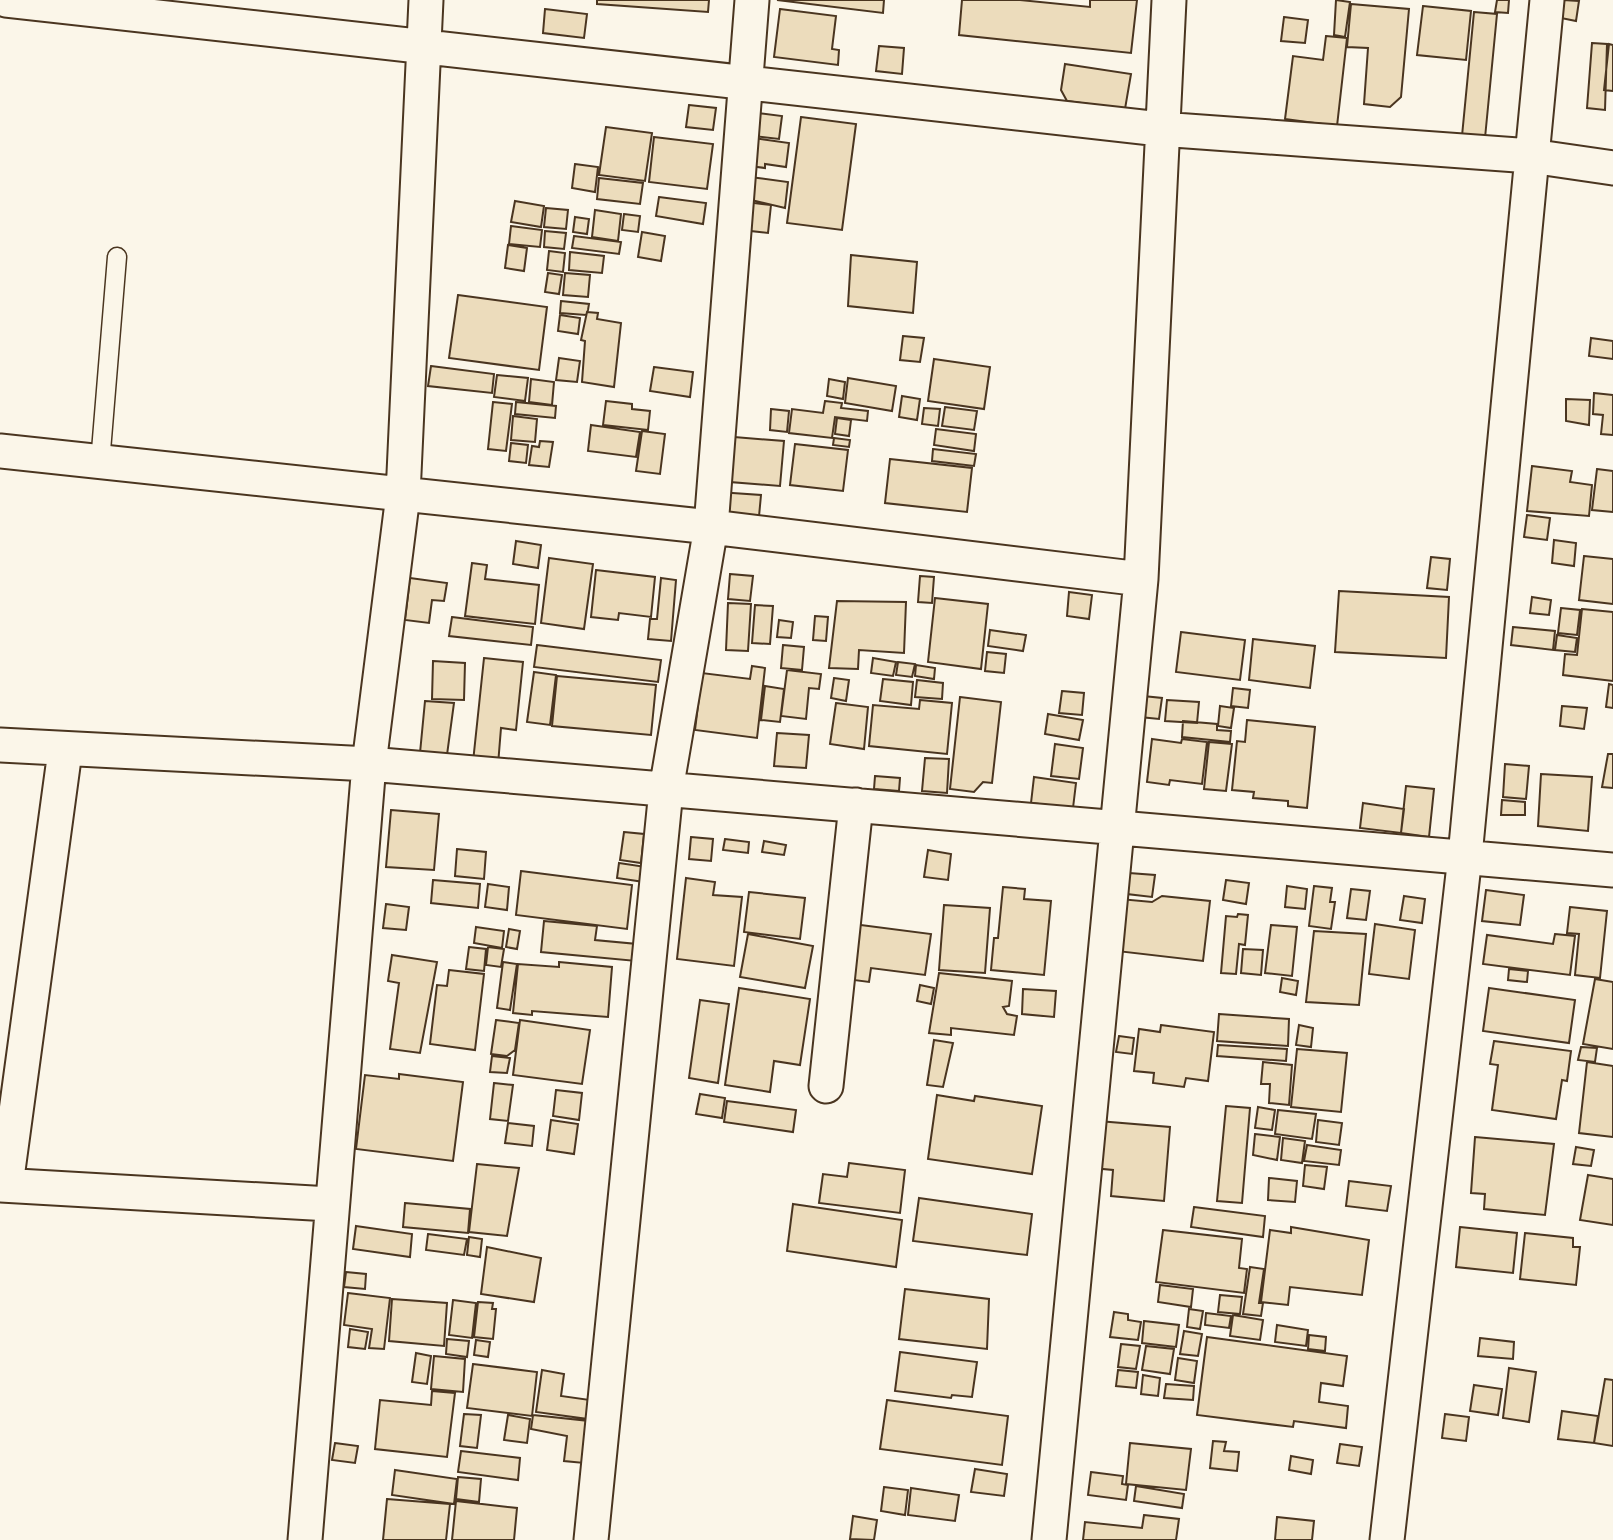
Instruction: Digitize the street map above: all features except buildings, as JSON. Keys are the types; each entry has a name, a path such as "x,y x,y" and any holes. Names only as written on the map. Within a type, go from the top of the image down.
{"street":[{"path":"6,0 747,80 1160,129 1531,156 1613,168"},
{"path":"305,1540 330,1204 369,764 403,495 426,0"},
{"path":"591,1540 666,790 711,527 752,0"},
{"path":"1049,1540 1141,579 1160,129 1169,0"},
{"path":"1387,1540 1465,856 1547,0"},
{"path":"0,451 711,527 1141,579"},
{"path":"0,745 65,751 369,764 1118,830 1613,870"},
{"path":"65,751 3,1185 330,1204"},
{"path":"826,1086 856,805"}],"lane":[{"path":"100,463 117,257"}]}
